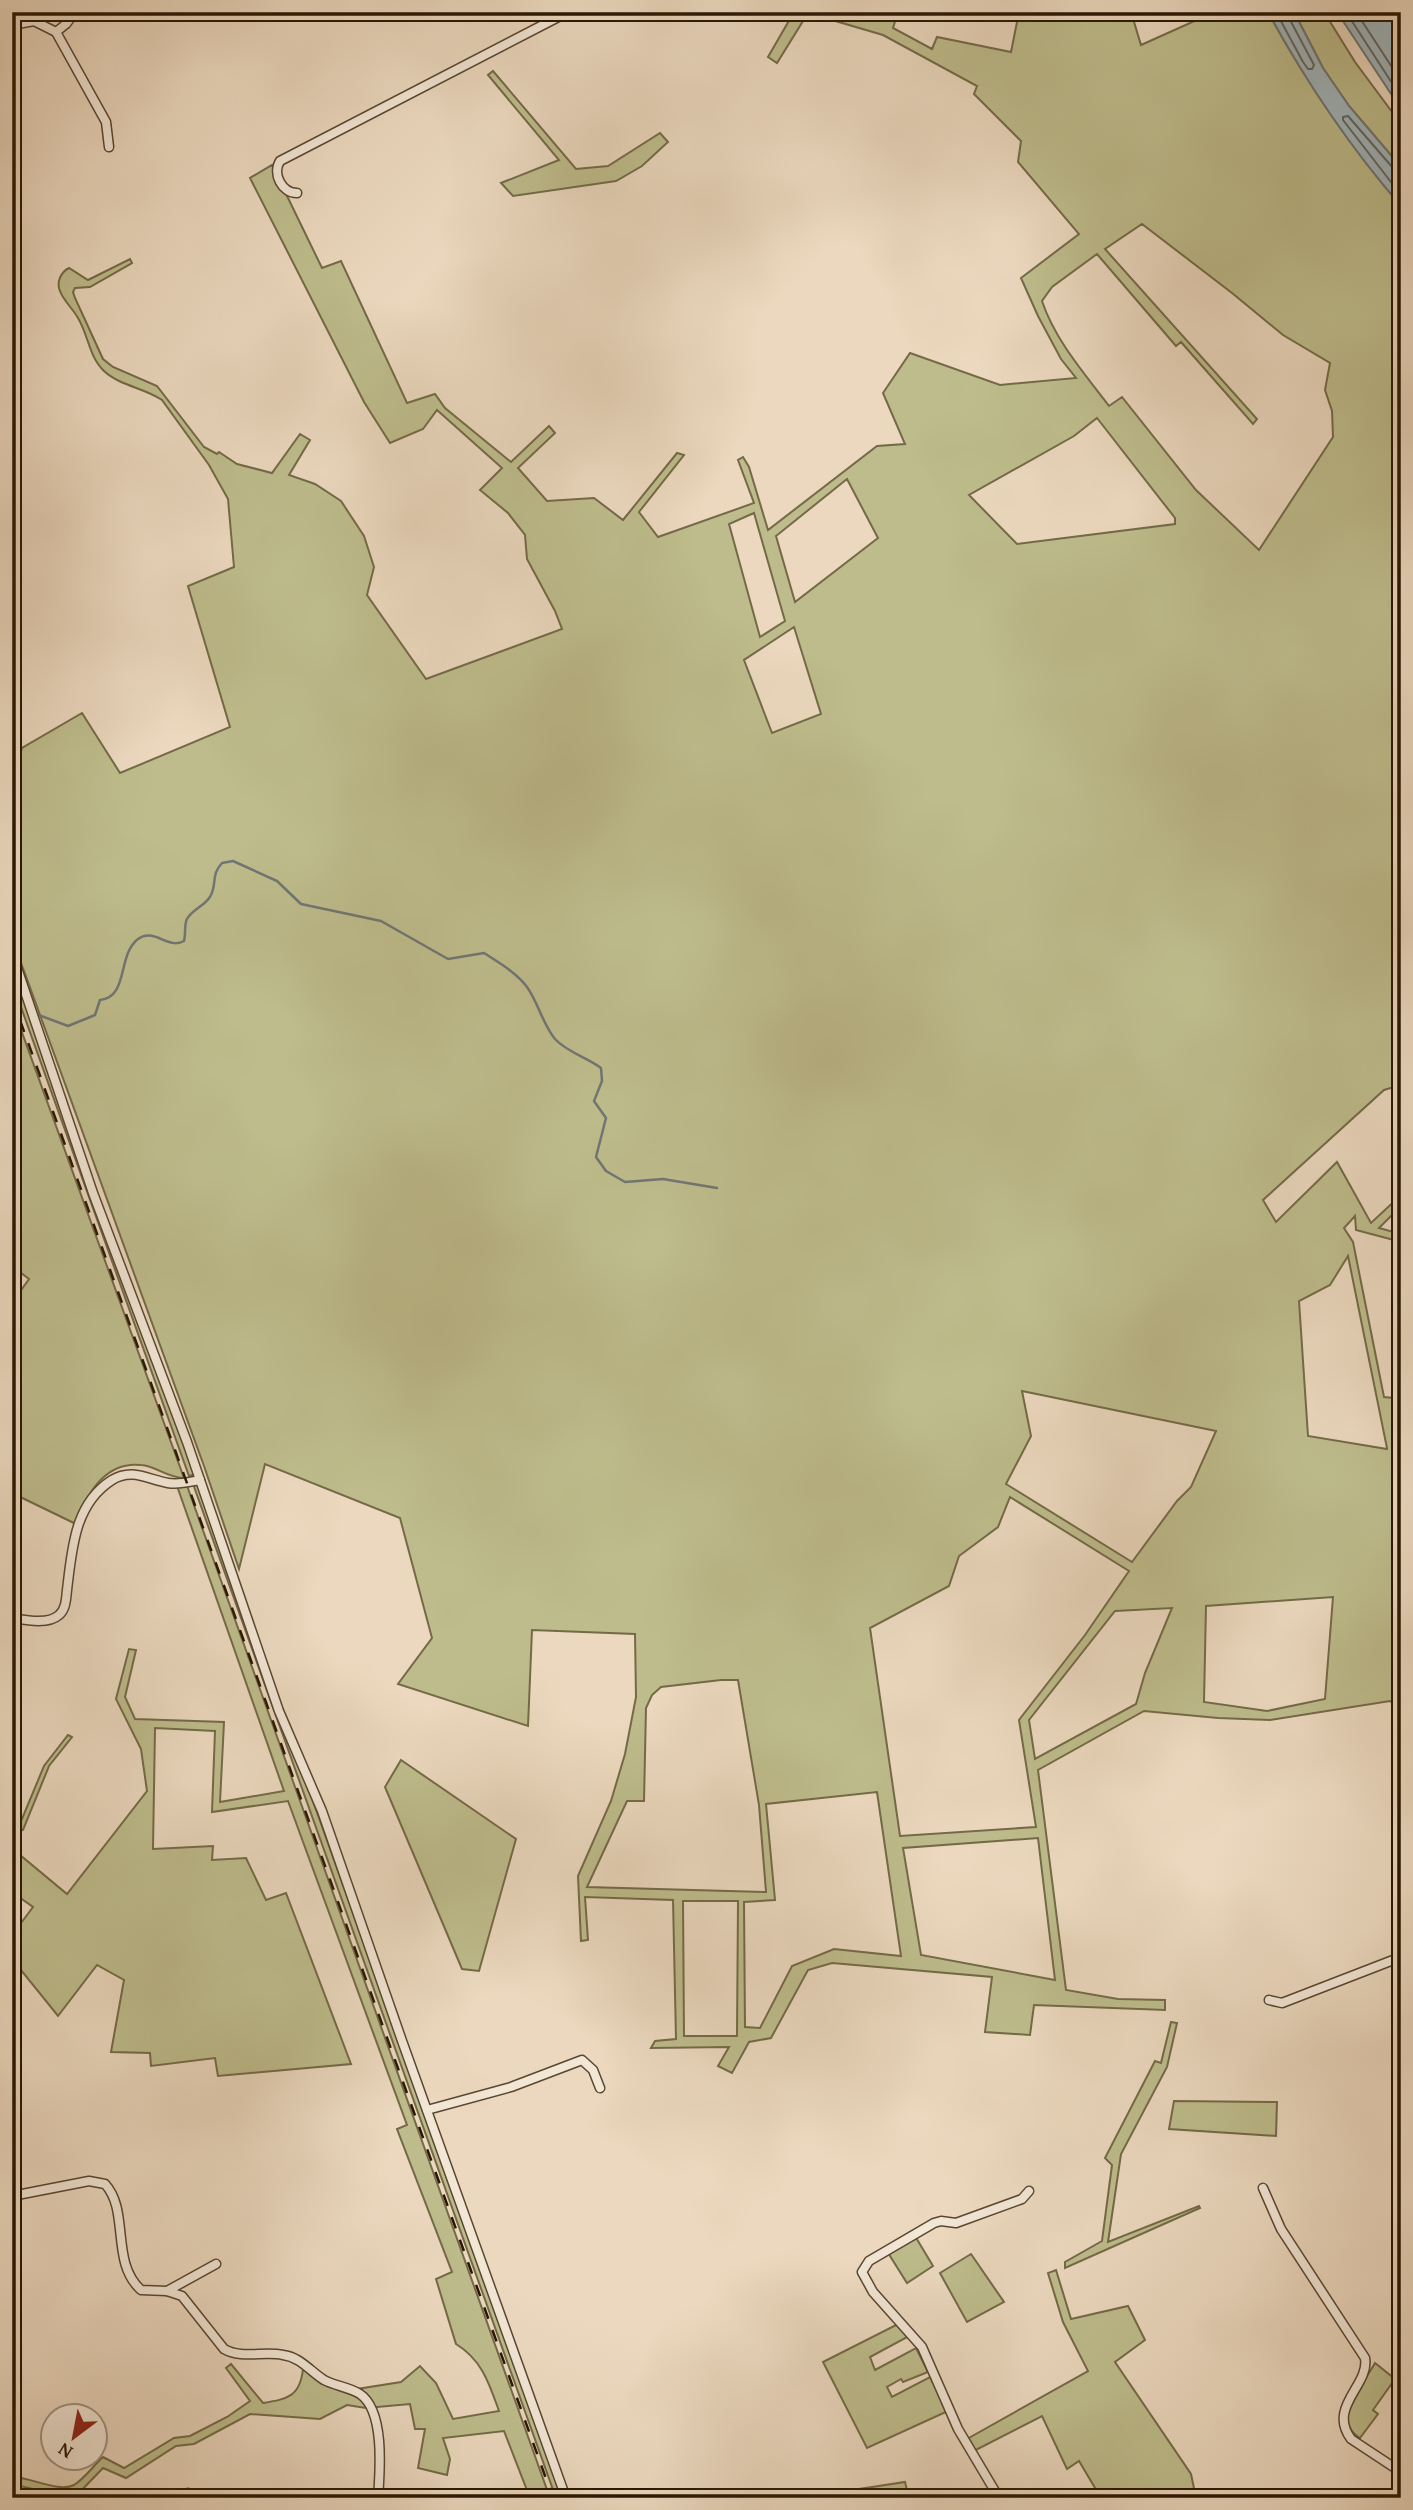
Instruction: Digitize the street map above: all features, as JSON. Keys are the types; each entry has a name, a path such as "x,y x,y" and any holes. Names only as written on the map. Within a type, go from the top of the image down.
{"street":[{"path":"22,12 56,32 106,122 109,147"},
{"path":"56,32 75,12"},
{"path":"298,193 292,193 283,187 276,173 280,160 568,12"},
{"path":"12,25 34,21"},
{"path":"12,953 93,1193 200,1480 279,1711 322,1811 566,2498"},
{"path":"12,1618 48,1620 55,1618 63,1610 79,1519 92,1497 110,1482 123,1474 176,1484 200,1480"},
{"path":"1269,2000 1282,2003 1401,1957"},
{"path":"427,2110 511,2087 582,2060 593,2070 600,2088"},
{"path":"12,2196 89,2181 106,2185 115,2198 121,2244 126,2264 136,2285 146,2292 174,2292 187,2300 224,2349 232,2354 286,2355 295,2358 328,2382 360,2395 372,2409 376,2425 381,2469 378,2498"},
{"path":"1263,2188 1266,2200 1287,2239 1365,2358 1366,2367 1345,2410 1347,2433 1401,2472"},
{"path":"999,2498 958,2429 922,2347 873,2292 862,2272 869,2261 933,2223 956,2223 1022,2199 1030,2191"},
{"path":"167,2291 216,2264"},
{"path":"168,2498 188,2493 197,2498"}],"shaded area":[{"path":"794,12 853,12 874,19 877,12 898,12 893,28 932,49 937,37 1011,52 1019,12 1030,12 1030,18 1038,21 1082,12 1131,12 1141,45 1208,15 1207,12 1268,12 1330,112 1401,206 1401,1085 1384,1090 1263,1200 1276,1222 1337,1162 1371,1223 1401,1195 1401,1206 1379,1228 1401,1234 1401,1242 1356,1230 1355,1216 1344,1228 1353,1242 1384,1397 1394,1398 1401,1421 1401,1707 1390,1701 1270,1720 1144,1711 1038,1770 1066,1990 1118,1999 1165,2000 1165,2010 1034,2005 1030,2035 985,2032 992,1977 832,1963 808,1970 771,2038 749,2042 732,2073 718,2066 729,2047 651,2048 655,2041 676,2039 673,1900 585,1897 588,1940 581,1941 578,1876 611,1801 625,1754 636,1697 635,1634 532,1630 528,1726 398,1684 432,1638 400,1518 265,1464 239,1569 12,938 12,778 22,748 82,713 120,773 230,727 188,586 234,567 228,499 209,465 162,400 117,380 99,365 81,324 59,288 60,278 69,268 88,280 130,259 132,263 90,287 75,288 75,298 103,359 113,367 157,386 204,447 217,454 219,452 237,464 272,473 300,434 310,440 289,475 315,484 341,501 364,536 374,567 367,595 426,679 562,629 527,559 525,535 508,513 480,490 502,468 437,410 423,429 390,443 364,402 250,178 272,165 322,268 341,261 407,403 435,394 445,408 511,462 549,426 555,433 518,468 547,501 594,498 623,520 677,453 684,455 639,512 658,537 754,503 738,460 743,457 749,467 768,530 877,446 905,444 883,393 910,353 1000,385 1076,378 1061,359 1021,278 1079,234 1018,162 1021,141 974,94 977,86 883,35 808,13 777,63 768,57","holes":["1142,224 1283,335 1330,363 1325,390 1332,411 1333,437 1259,550 1196,490 1122,397 1109,406 1062,343 1042,301 1052,287 1097,254 1176,346 1181,342 1253,424 1257,419 1105,249","1097,418 1175,518 1175,524 1017,544 969,495 1074,436","847,479 878,538 795,602 776,536","754,513 785,621 760,637 729,524","794,627 821,714 772,733 744,660","1348,1256 1387,1449 1308,1436 1299,1301 1330,1285","1022,1391 1216,1431 1191,1487 1177,1501 1132,1562 1006,1484 1031,1436","1010,1497 1129,1571 1085,1635 1019,1720 1036,1827 900,1836 870,1628 949,1586 959,1556 998,1527","1333,1597 1325,1699 1267,1711 1204,1702 1206,1606","1172,1608 1145,1673 1136,1704 1035,1759 1029,1720 1115,1611","738,1680 759,1805 766,1892 587,1887 627,1801 644,1801 646,1708 652,1695 661,1687","877,1792 901,1956 834,1949 792,1966 760,2028 745,2027 744,1902 775,1900 766,1804","1038,1838 1055,1980 921,1955 903,1848","683,1901 738,1901 737,2036 684,2036"]},
{"path":"1294,12 1324,12 1355,62 1401,124 1401,167 1349,106 1323,68"},
{"path":"493,71 576,169 608,166 660,133 668,142 642,166 616,181 513,196 501,183 559,160 488,75"},
{"path":"12,959 195,1474 189,1476 12,982"},
{"path":"12,1005 184,1478 141,1465 117,1468 107,1474 91,1492 76,1524 12,1493 12,1303 29,1279 12,1266"},
{"path":"192,1481 199,1482 562,2498 556,2498"},
{"path":"176,1483 186,1483 550,2498 530,2498 504,2431 443,2438 450,2459 447,2475 418,2468 425,2429 415,2429 410,2404 366,2408 347,2405 320,2419 250,2414 194,2444 176,2446 126,2478 108,2470 108,2460 124,2468 174,2438 190,2436 227,2417 250,2401 226,2368 231,2364 263,2403 291,2395 299,2386 303,2369 325,2384 354,2395 357,2389 401,2382 420,2366 436,2383 453,2419 499,2411 478,2365 456,2344 436,2279 452,2272 397,2129 407,2125 288,1801 212,1812 215,1731 155,1728 153,1849 213,1846 212,1860 246,1858 266,1900 286,1893 351,2064 218,2076 215,2058 151,2066 150,2053 111,2052 124,1980 97,1965 58,2016 12,1959 12,1935 33,1907 12,1892 12,1852 20,1855 67,1894 147,1791 141,1749 116,1699 129,1649 136,1650 125,1697 135,1719 224,1722 220,1802 284,1791"},
{"path":"68,1735 72,1737 49,1766 23,1830 12,1833 12,1815 22,1819 44,1766"},
{"path":"401,1760 516,1839 479,1971 462,1969 385,1787"},
{"path":"1171,2022 1177,2023 1167,2067 1121,2154 1108,2242 1199,2206 1200,2208 1065,2268 1065,2262 1102,2241 1112,2165 1105,2158 1155,2061 1161,2063"},
{"path":"1174,2101 1277,2102 1276,2136 1169,2129"},
{"path":"912,2231 933,2266 907,2283 885,2248"},
{"path":"971,2254 1004,2302 967,2322 940,2273"},
{"path":"1056,2270 1071,2319 1128,2306 1145,2340 1115,2362 1191,2474 1196,2498 1101,2498 1079,2461 1067,2469 1042,2416 974,2451 967,2439 1088,2371 1063,2322 1048,2273"},
{"path":"900,2323 911,2335 870,2357 875,2370 916,2348 928,2372 903,2382 901,2379 887,2387 892,2397 930,2377 948,2411 867,2448 823,2362"},
{"path":"1375,2363 1395,2379 1373,2410 1378,2414 1360,2438 1351,2430 1348,2411"},
{"path":"88,2472 99,2472 76,2496 57,2495 12,2484 12,2477 61,2487 78,2482"},
{"path":"905,2482 909,2498 824,2498 833,2493"}],"water":[{"path":"1268,12 1294,12 1323,68 1349,106 1401,167 1401,206 1329,113"},
{"path":"1337,12 1401,12 1401,109"}],"waterway":[{"path":"36,1014 68,1026 95,1015 100,1000 109,997 119,984 127,955 138,939 150,936 172,943 184,941 187,919 209,899 215,875 222,863 233,861 277,881 301,904 381,921 448,959 484,953 501,964 527,987 555,1039 601,1068 602,1081 594,1101 606,1118 596,1157 606,1171 625,1182 663,1179 717,1188"}],"railway":[{"path":"12,998 553,2498"}]}
